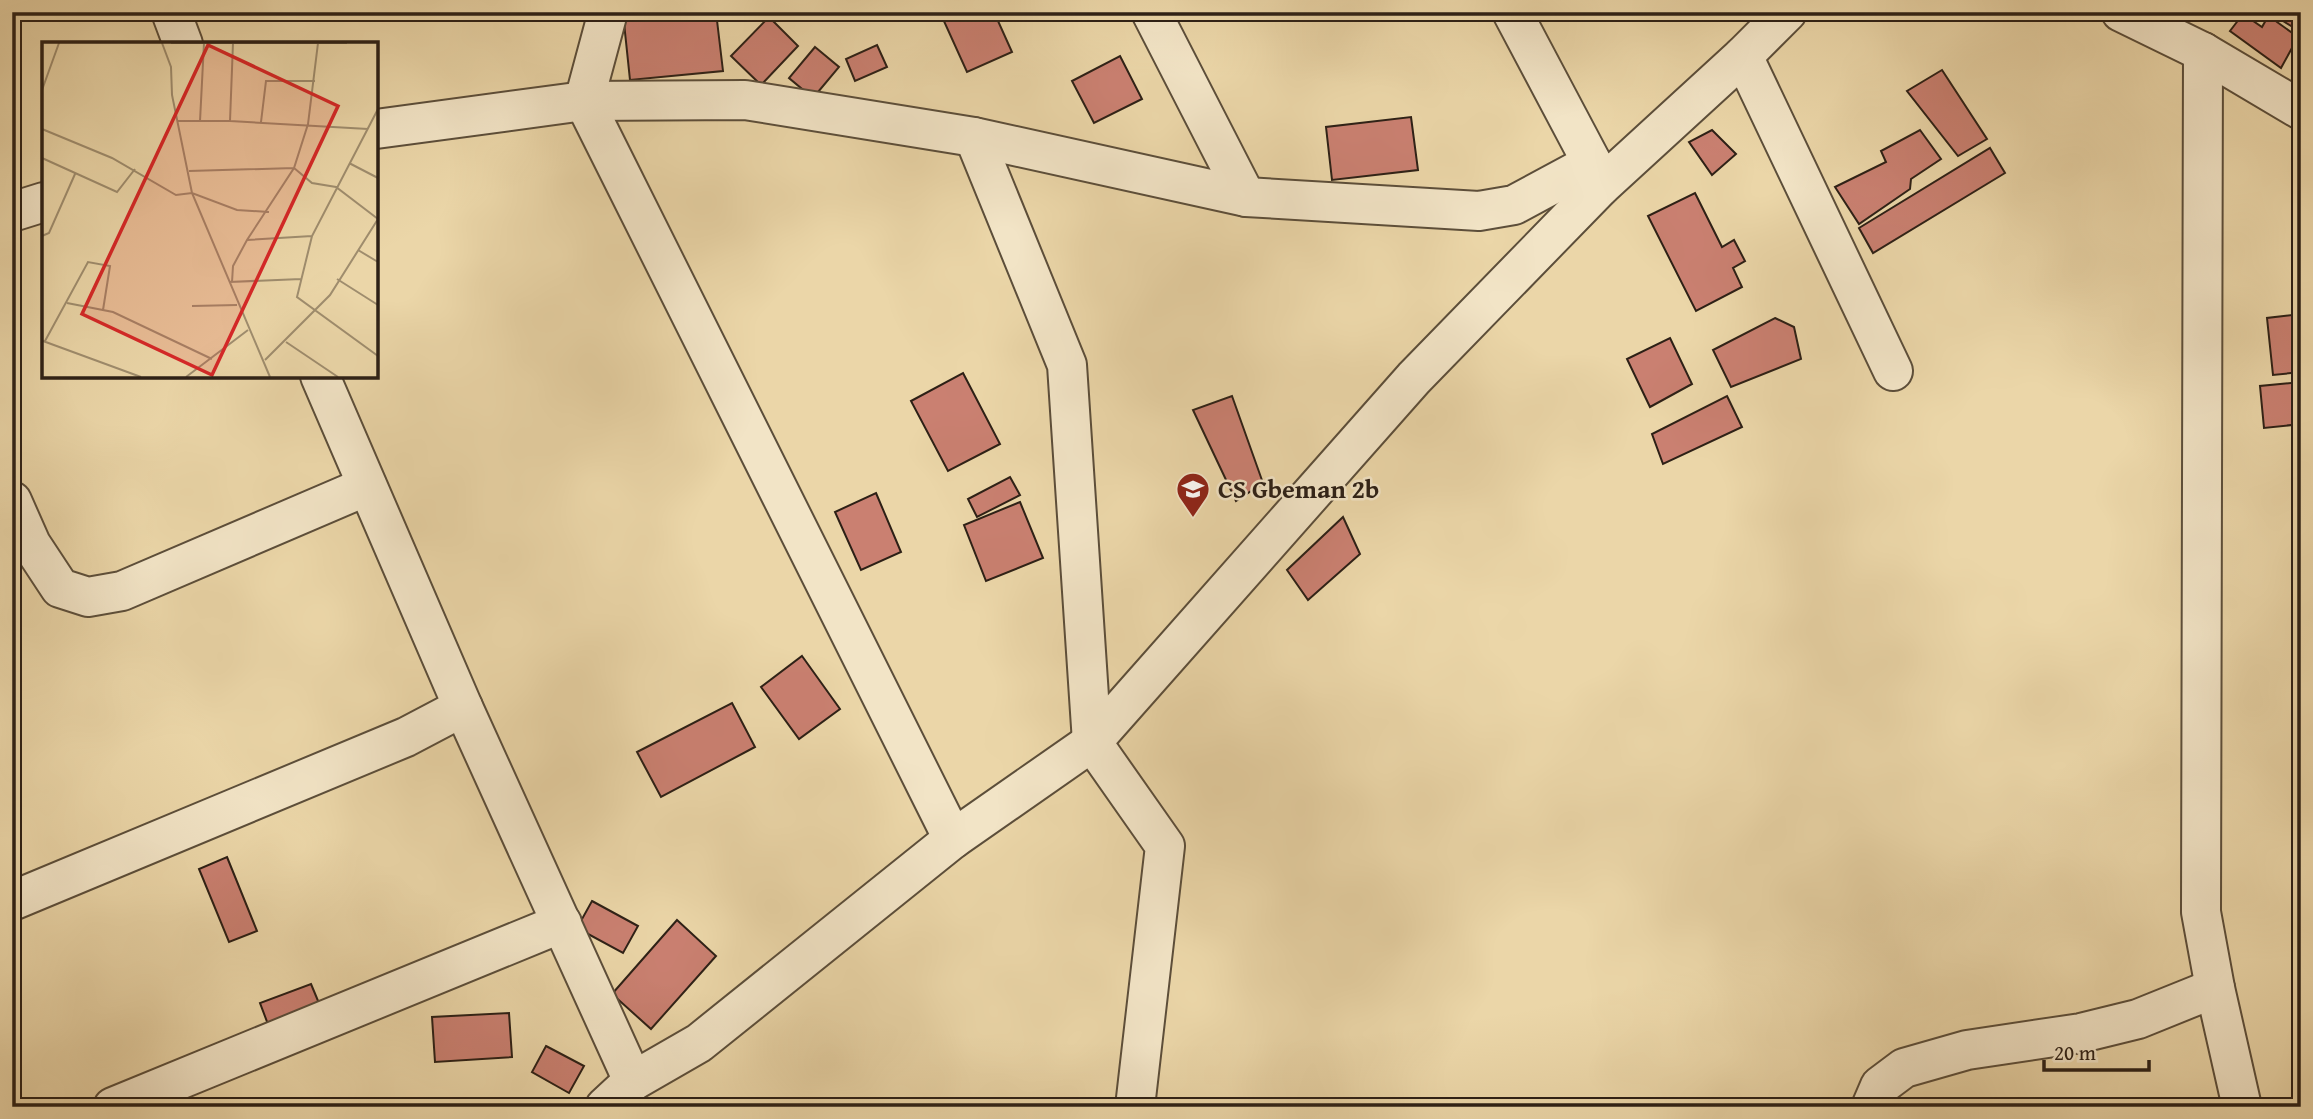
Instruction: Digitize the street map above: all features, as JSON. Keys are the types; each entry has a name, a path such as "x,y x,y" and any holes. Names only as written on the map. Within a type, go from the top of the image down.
{"street":[{"path":"171,12 182,42"},
{"path":"608,12 584,101 953,839"},
{"path":"1151,12 1246,197"},
{"path":"1512,12 1596,175"},
{"path":"605,1107 633,1081 699,1043 953,839 1092,741 1596,175 1743,56 1787,12"},
{"path":"2121,12 2203,52 2301,110"},
{"path":"2203,52 2201,912 2242,1107"},
{"path":"1743,56 1893,371"},
{"path":"378,129 584,101 745,100 974,137 1246,197 1479,211 1514,205 1596,175"},
{"path":"974,137 1067,365 1092,741 1165,846 1135,1107"},
{"path":"12,212 42,203"},
{"path":"321,378 463,707 633,1081"},
{"path":"12,501 31,544 60,588 88,597 122,591 367,486"},
{"path":"12,901 406,737 463,707"},
{"path":"113,1107 562,923"},
{"path":"1871,1107 1880,1086 1904,1068 1967,1050 2081,1033 2138,1019 2215,988"}],"building":[{"path":"716,12 723,71 630,80 623,13"},
{"path":"957,12 994,12 1012,52 967,72 943,19"},
{"path":"2255,12 2283,12 2277,22 2298,37 2281,68 2230,31 2243,14 2262,27 2266,20"},
{"path":"2289,12 2301,12 2301,32 2283,21"},
{"path":"769,17 798,46 761,85 731,56"},
{"path":"877,45 887,67 855,81 846,59"},
{"path":"815,47 839,67 813,98 789,78"},
{"path":"1120,56 1142,99 1094,123 1072,81"},
{"path":"1942,70 1987,139 1958,156 1907,91"},
{"path":"1411,117 1418,170 1332,180 1326,127"},
{"path":"1712,130 1736,154 1712,175 1689,142"},
{"path":"1920,130 1941,159 1911,179 1910,189 1859,224 1835,187 1886,162 1881,151"},
{"path":"1990,148 2005,173 1873,253 1859,228"},
{"path":"1695,193 1722,247 1734,240 1745,261 1733,268 1742,287 1696,311 1648,216"},
{"path":"2301,314 2301,372 2273,375 2267,318"},
{"path":"1775,318 1794,327 1801,359 1731,387 1713,350"},
{"path":"1670,338 1692,384 1650,407 1627,359"},
{"path":"963,373 1000,444 948,471 911,401"},
{"path":"2301,382 2301,424 2264,428 2260,386"},
{"path":"1232,396 1263,483 1236,501 1193,410"},
{"path":"1727,396 1742,427 1663,464 1652,434"},
{"path":"2301,468 2301,526 2299,526 2293,469"},
{"path":"1010,477 1020,495 977,517 968,499"},
{"path":"876,493 901,552 861,570 835,512"},
{"path":"1020,502 1043,558 986,581 964,525"},
{"path":"1343,517 1360,554 1308,600 1287,570"},
{"path":"2292,554 2301,554 2301,600 2295,601"},
{"path":"802,656 840,709 799,739 761,687"},
{"path":"732,703 755,747 661,797 637,752"},
{"path":"227,857 257,931 229,942 199,869"},
{"path":"592,901 638,926 623,953 577,928"},
{"path":"677,920 716,956 651,1029 612,994"},
{"path":"311,984 321,1008 269,1027 260,1003"},
{"path":"509,1013 512,1057 435,1062 432,1017"},
{"path":"546,1046 584,1066 569,1093 532,1072"}],"place":[{"name":"CS Gbeman 2b","path":"1193,519"}]}
